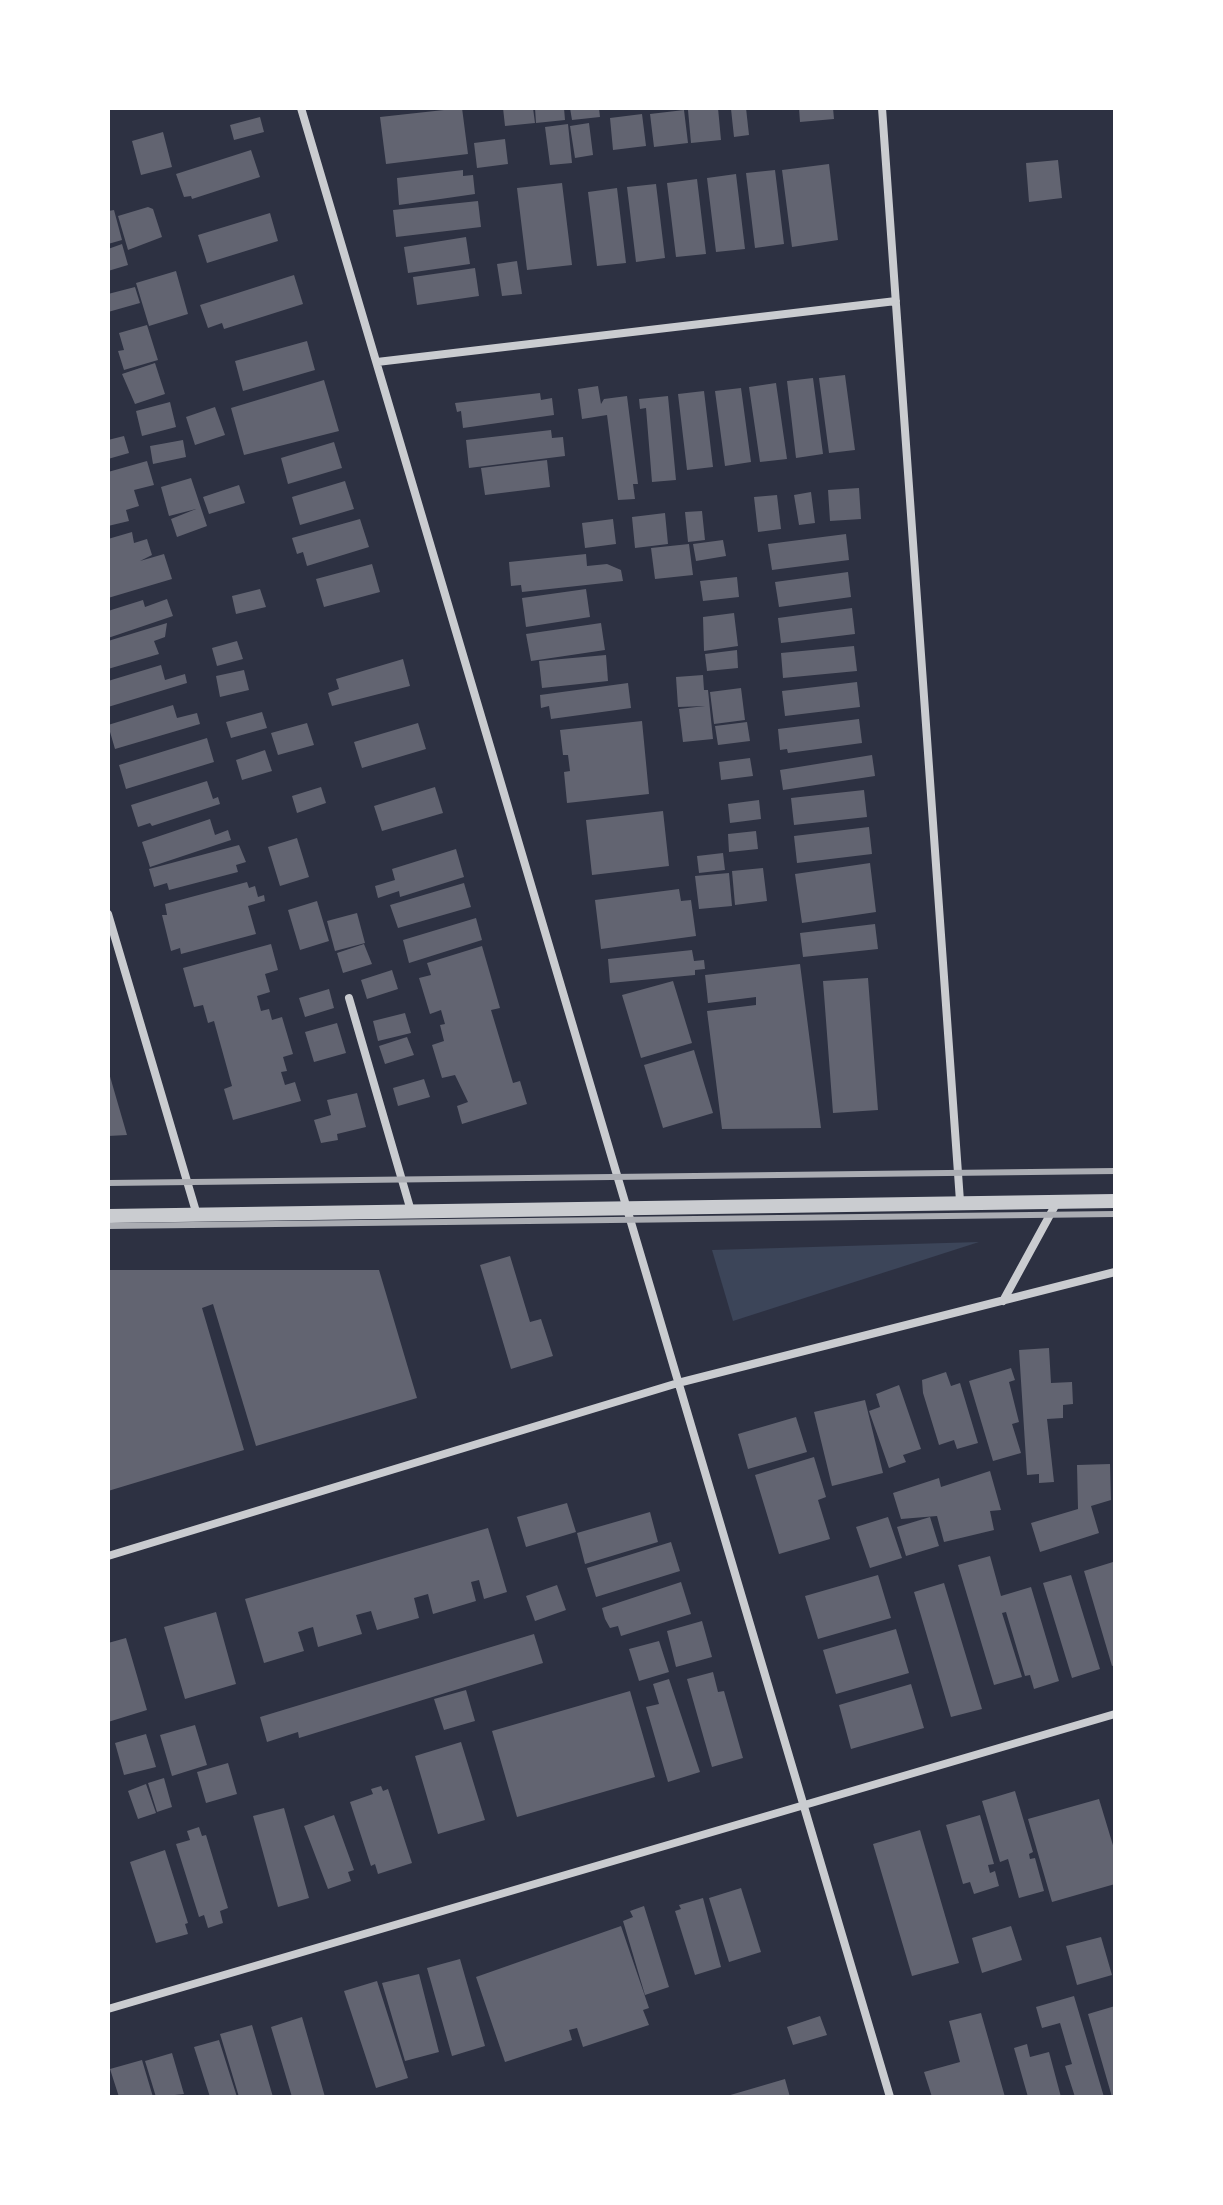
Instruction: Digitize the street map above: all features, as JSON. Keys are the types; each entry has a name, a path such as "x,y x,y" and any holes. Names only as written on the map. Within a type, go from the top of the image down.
{"street":[{"path":"301,108 630,1209 678,1383 890,2097"},
{"path":"882,108 960,1201"},
{"path":"377,362 896,301"},
{"path":"108,914 197,1215"},
{"path":"349,998 411,1211"},
{"path":"1003,1301 1058,1201"},
{"path":"108,1216 1115,1201"},
{"path":"108,1556 678,1383 1115,1272"},
{"path":"108,2009 1115,1714"}],"shaded area":[{"path":"979,1242 733,1321 712,1250"}],"building":[{"path":"462,108 468,154 386,164 380,117"},
{"path":"503,108 533,108 535,123 505,126"},
{"path":"535,108 564,108 565,120 536,123"},
{"path":"570,108 599,108 600,117 572,120"},
{"path":"718,108 721,140 691,143 688,110"},
{"path":"746,108 749,135 734,137 731,109"},
{"path":"799,108 833,108 834,119 800,122"},
{"path":"684,110 688,143 654,147 650,114"},
{"path":"642,114 646,146 613,150 610,118"},
{"path":"260,117 264,132 234,140 230,125"},
{"path":"589,123 593,155 575,158 570,126"},
{"path":"568,124 572,163 550,165 545,127"},
{"path":"163,132 172,167 141,175 132,141"},
{"path":"505,139 508,164 477,168 474,143"},
{"path":"251,150 260,177 192,199 191,196 184,197 176,174"},
{"path":"1058,160 1062,198 1029,202 1026,163"},
{"path":"829,164 838,240 792,247 782,170"},
{"path":"463,170 463,176 473,175 475,194 399,205 397,178"},
{"path":"775,170 784,244 755,248 746,173"},
{"path":"736,174 745,249 716,252 707,178"},
{"path":"697,179 706,254 676,257 667,183"},
{"path":"562,183 572,265 527,270 517,188"},
{"path":"656,184 665,258 636,262 627,187"},
{"path":"617,188 626,263 597,266 588,192"},
{"path":"478,201 481,227 396,237 393,210"},
{"path":"148,207 153,209 162,237 128,250 118,216"},
{"path":"114,210 122,240 108,244 108,211"},
{"path":"270,213 278,241 207,263 198,235"},
{"path":"466,237 470,264 408,273 404,247"},
{"path":"122,244 128,265 108,271 108,249"},
{"path":"517,261 522,294 502,296 497,264"},
{"path":"475,268 479,296 417,305 413,277"},
{"path":"176,271 188,314 149,326 136,283"},
{"path":"294,275 303,304 224,329 222,323 208,328 200,305"},
{"path":"135,287 140,303 108,312 108,294"},
{"path":"147,325 158,360 124,370 118,351 124,350 119,333"},
{"path":"307,341 315,370 243,391 235,361"},
{"path":"155,363 165,394 135,404 122,374"},
{"path":"845,375 855,450 829,453 819,378"},
{"path":"813,378 823,454 796,458 787,381"},
{"path":"324,380 339,431 244,455 231,408"},
{"path":"776,383 787,459 760,462 749,387"},
{"path":"598,386 601,404 604,399 627,396 638,484 633,484 635,499 618,500 607,415 582,419 578,389"},
{"path":"741,388 751,462 725,466 715,391"},
{"path":"704,391 713,467 687,470 678,394"},
{"path":"540,393 541,400 552,398 554,415 463,428 461,411 457,412 455,403"},
{"path":"668,396 676,480 652,482 646,408 640,409 639,399"},
{"path":"170,402 176,427 142,436 136,411"},
{"path":"215,407 225,435 195,445 186,417"},
{"path":"551,430 552,438 563,437 565,456 469,468 466,440"},
{"path":"124,436 129,453 108,459 108,440"},
{"path":"183,440 186,457 153,464 150,446"},
{"path":"334,442 342,468 288,484 281,458"},
{"path":"547,460 550,487 485,495 481,468"},
{"path":"147,461 154,485 134,490 139,506 126,510 129,521 108,526 108,472"},
{"path":"191,478 207,526 177,537 171,519 196,509 169,516 161,487"},
{"path":"345,481 354,509 300,525 292,497"},
{"path":"239,485 245,503 209,514 203,497"},
{"path":"859,488 861,519 830,521 828,490"},
{"path":"811,492 815,523 799,525 794,495"},
{"path":"777,495 781,529 758,532 754,497"},
{"path":"702,511 705,540 688,542 685,512"},
{"path":"665,513 668,544 635,548 632,517"},
{"path":"360,519 369,547 307,566 303,552 297,554 292,538"},
{"path":"613,519 616,544 585,548 582,523"},
{"path":"132,532 134,543 147,539 152,555 140,561 164,554 172,579 108,598 108,539"},
{"path":"846,534 849,560 772,570 768,544"},
{"path":"723,540 726,556 696,561 693,544"},
{"path":"689,544 693,575 655,579 651,548"},
{"path":"586,554 587,566 607,564 621,570 623,581 522,592 521,585 511,586 509,562"},
{"path":"372,564 380,592 324,607 316,579"},
{"path":"848,572 851,597 779,607 775,582"},
{"path":"737,577 739,597 703,601 700,581"},
{"path":"260,589 266,607 236,614 232,596"},
{"path":"586,589 590,617 526,627 522,598"},
{"path":"167,599 173,616 108,638 108,611 143,600 145,607"},
{"path":"852,608 855,634 781,643 778,618"},
{"path":"734,613 738,646 704,651 703,617"},
{"path":"167,623 165,637 154,641 159,654 108,669 108,641"},
{"path":"601,623 605,650 531,661 526,634"},
{"path":"237,641 243,659 217,666 212,648"},
{"path":"854,646 857,671 783,678 781,653"},
{"path":"737,650 738,668 707,671 705,654"},
{"path":"606,655 608,681 542,688 539,661"},
{"path":"403,659 410,686 332,706 328,693 339,689 336,679"},
{"path":"161,665 165,680 185,674 187,683 108,707 108,681"},
{"path":"244,670 249,690 220,697 216,676"},
{"path":"703,675 704,690 708,690 713,739 683,742 679,709 705,706 678,707 676,677"},
{"path":"857,682 860,707 785,716 782,691"},
{"path":"628,683 631,708 551,719 549,706 541,708 540,695"},
{"path":"741,688 745,720 714,724 710,692"},
{"path":"173,705 177,718 197,713 200,724 115,749 108,725"},
{"path":"262,712 267,728 231,738 226,722"},
{"path":"859,719 862,743 788,753 787,749 780,750 778,729"},
{"path":"642,721 649,794 567,803 564,772 570,771 568,755 563,755 560,730"},
{"path":"747,722 750,741 718,745 715,726"},
{"path":"307,723 314,745 278,755 271,733"},
{"path":"418,723 426,749 362,768 354,742"},
{"path":"207,738 214,762 126,789 119,765"},
{"path":"265,750 272,771 242,780 236,760"},
{"path":"872,755 875,776 783,790 780,770"},
{"path":"750,758 753,776 721,780 719,762"},
{"path":"207,781 213,799 218,797 220,804 152,826 150,823 138,827 131,805"},
{"path":"321,787 326,803 297,813 292,796"},
{"path":"435,787 443,813 382,831 374,806"},
{"path":"864,790 867,817 794,825 791,798"},
{"path":"759,800 761,819 730,823 728,804"},
{"path":"663,811 669,866 592,875 586,820"},
{"path":"210,819 215,835 228,830 231,840 150,867 142,842"},
{"path":"869,827 872,854 797,863 794,836"},
{"path":"756,831 758,849 729,852 728,834"},
{"path":"297,838 309,877 280,886 268,847"},
{"path":"239,845 246,862 236,865 238,872 169,890 167,883 154,887 149,869"},
{"path":"456,849 464,877 400,897 399,891 378,898 375,886 395,880 392,869"},
{"path":"723,853 725,870 699,873 697,856"},
{"path":"870,863 876,912 802,923 795,874"},
{"path":"763,868 767,901 735,905 732,871"},
{"path":"729,873 732,906 699,909 695,876"},
{"path":"247,882 249,888 255,886 258,897 264,895 265,901 248,906 256,934 181,954 180,948 171,951 162,915 167,915 165,904"},
{"path":"464,883 471,907 398,928 390,905"},
{"path":"679,889 681,901 691,900 696,936 601,949 595,900"},
{"path":"317,901 329,941 300,950 288,910"},
{"path":"357,913 365,943 335,951 327,921"},
{"path":"476,918 482,940 409,963 403,940"},
{"path":"875,924 878,949 803,957 800,933"},
{"path":"271,944 278,970 265,974 270,992 257,996 261,1011 269,1009 272,1020 282,1017 293,1054 283,1057 287,1071 281,1072 285,1085 295,1082 301,1101 233,1120 224,1089 232,1086 214,1021 208,1023 203,1005 194,1007 183,968"},
{"path":"364,944 372,964 343,973 337,953"},
{"path":"482,946 500,1008 491,1010 513,1083 520,1081 527,1104 462,1124 457,1106 468,1102 455,1075 442,1078 432,1045 444,1041 440,1025 445,1024 441,1010 430,1014 419,978 431,975 427,963"},
{"path":"692,950 694,961 704,960 705,969 695,970 695,975 610,983 608,959"},
{"path":"800,964 821,1128 722,1129 707,1011 756,1005 756,997 708,1003 705,975"},
{"path":"392,970 398,989 367,999 361,980"},
{"path":"868,978 878,1110 833,1113 823,981"},
{"path":"673,981 692,1043 641,1058 622,995"},
{"path":"329,989 334,1008 305,1017 299,998"},
{"path":"405,1013 411,1033 378,1041 373,1021"},
{"path":"337,1023 346,1053 314,1062 305,1032"},
{"path":"407,1037 414,1055 385,1064 379,1046"},
{"path":"694,1050 713,1113 663,1128 644,1065"},
{"path":"109,1073 127,1135 108,1136"},
{"path":"424,1079 430,1097 398,1106 393,1088"},
{"path":"357,1093 366,1127 337,1134 338,1140 321,1143 314,1120 331,1115 327,1100"},
{"path":"510,1256 530,1322 541,1319 553,1356 511,1369 480,1265"},
{"path":"108,1270 379,1270 417,1398 256,1446 213,1304 202,1308 244,1450 108,1491"},
{"path":"1049,1348 1051,1383 1072,1382 1073,1404 1063,1405 1063,1418 1047,1419 1054,1482 1039,1483 1039,1474 1027,1475 1019,1350"},
{"path":"1011,1368 1015,1380 1009,1382 1019,1422 1012,1424 1021,1453 993,1461 969,1381"},
{"path":"946,1372 951,1386 960,1383 978,1443 957,1449 954,1440 939,1445 922,1380"},
{"path":"899,1385 921,1449 903,1455 906,1462 889,1468 869,1411 880,1407 876,1394"},
{"path":"865,1400 883,1473 832,1486 814,1412"},
{"path":"796,1417 807,1452 748,1469 738,1434"},
{"path":"814,1457 826,1497 818,1500 830,1539 779,1554 755,1475"},
{"path":"1110,1464 1111,1500 1091,1506 1099,1533 1040,1552 1031,1523 1078,1509 1077,1465"},
{"path":"990,1471 1001,1510 990,1511 994,1530 944,1542 937,1516 901,1519 893,1493 939,1478 941,1487"},
{"path":"567,1503 576,1532 526,1547 517,1517"},
{"path":"650,1512 658,1542 585,1564 577,1533"},
{"path":"888,1517 902,1558 870,1568 856,1527"},
{"path":"930,1517 939,1546 906,1556 897,1527"},
{"path":"488,1528 507,1592 484,1599 479,1580 471,1582 476,1601 433,1614 428,1594 414,1598 419,1618 377,1630 371,1611 356,1615 362,1634 318,1647 313,1627 306,1629 298,1632 304,1651 264,1663 245,1599"},
{"path":"671,1542 680,1571 596,1597 587,1568"},
{"path":"990,1556 1001,1596 1031,1587 1059,1681 1034,1689 1030,1675 1025,1676 1006,1612 1002,1613 1022,1677 994,1685 958,1565"},
{"path":"1113,1562 1115,1665 1112,1666 1084,1571"},
{"path":"878,1575 891,1618 818,1639 805,1596"},
{"path":"1071,1575 1100,1669 1072,1678 1043,1583"},
{"path":"681,1582 691,1614 621,1636 618,1626 610,1628 602,1608"},
{"path":"944,1583 982,1709 951,1717 914,1592"},
{"path":"557,1585 566,1610 535,1621 526,1596"},
{"path":"216,1612 236,1684 185,1699 164,1627"},
{"path":"702,1621 712,1657 676,1667 667,1631"},
{"path":"896,1629 909,1673 836,1694 823,1650"},
{"path":"534,1634 543,1663 299,1738 298,1732 267,1742 260,1717"},
{"path":"126,1638 147,1710 108,1722 108,1643"},
{"path":"659,1641 669,1672 639,1681 629,1649"},
{"path":"713,1672 718,1692 724,1691 743,1758 712,1767 687,1679"},
{"path":"669,1679 700,1772 668,1782 646,1707 659,1704 653,1684"},
{"path":"911,1684 924,1728 851,1749 839,1705"},
{"path":"466,1690 475,1721 444,1730 434,1699"},
{"path":"630,1691 655,1777 517,1817 492,1731"},
{"path":"195,1725 207,1765 172,1776 160,1735"},
{"path":"146,1734 156,1767 124,1775 115,1743"},
{"path":"461,1742 485,1820 438,1834 415,1756"},
{"path":"228,1763 237,1794 206,1803 197,1772"},
{"path":"164,1778 172,1807 157,1812 148,1783"},
{"path":"146,1784 156,1813 138,1819 128,1791"},
{"path":"381,1786 383,1791 388,1789 412,1863 378,1874 375,1864 371,1866 350,1802 373,1794 371,1789"},
{"path":"1015,1791 1033,1852 1029,1854 1030,1859 1035,1858 1044,1891 1019,1898 1008,1859 1000,1862 982,1801"},
{"path":"1099,1799 1115,1852 1115,1884 1052,1902 1028,1819"},
{"path":"284,1808 309,1898 278,1907 253,1816"},
{"path":"334,1815 354,1870 348,1872 351,1881 328,1889 304,1826"},
{"path":"980,1815 994,1864 988,1865 990,1873 995,1871 999,1886 974,1894 970,1882 963,1884 946,1825"},
{"path":"199,1827 202,1836 206,1835 228,1908 220,1911 223,1923 208,1928 204,1915 199,1917 176,1844 190,1840 187,1831"},
{"path":"920,1830 959,1963 912,1976 873,1844"},
{"path":"165,1850 188,1923 185,1924 188,1934 156,1943 130,1862"},
{"path":"741,1888 761,1952 729,1962 709,1898"},
{"path":"703,1898 721,1967 695,1975 675,1911 681,1909 679,1905"},
{"path":"644,1906 669,1987 645,1995 623,1921 633,1917 630,1911"},
{"path":"621,1926 649,2008 643,2010 649,2025 583,2047 577,2028 569,2030 572,2040 505,2062 476,1977"},
{"path":"1011,1926 1022,1960 982,1973 972,1938"},
{"path":"1101,1937 1112,1975 1077,1985 1066,1946"},
{"path":"460,1959 485,2046 452,2056 427,1968"},
{"path":"419,1974 439,2052 405,2061 382,1983"},
{"path":"377,1981 408,2078 376,2088 344,1991"},
{"path":"1074,1996 1104,2097 1075,2097 1065,2066 1072,2064 1060,2023 1042,2028 1036,2007"},
{"path":"1115,2006 1115,2097 1112,2097 1088,2014"},
{"path":"981,2013 1005,2097 932,2097 924,2072 960,2062 949,2021"},
{"path":"820,2016 827,2035 793,2045 787,2027"},
{"path":"302,2017 325,2097 292,2097 271,2027"},
{"path":"252,2025 273,2097 239,2097 220,2034"},
{"path":"219,2040 237,2097 210,2097 194,2047"},
{"path":"1027,2044 1030,2057 1049,2052 1061,2097 1028,2097 1014,2048"},
{"path":"172,2053 184,2094 156,2097 145,2061"},
{"path":"142,2060 153,2097 119,2097 110,2069"},
{"path":"785,2079 790,2097 727,2097 727,2096"}],"railway":[{"path":"108,1183 1115,1171"},
{"path":"108,1226 1115,1214"}]}
